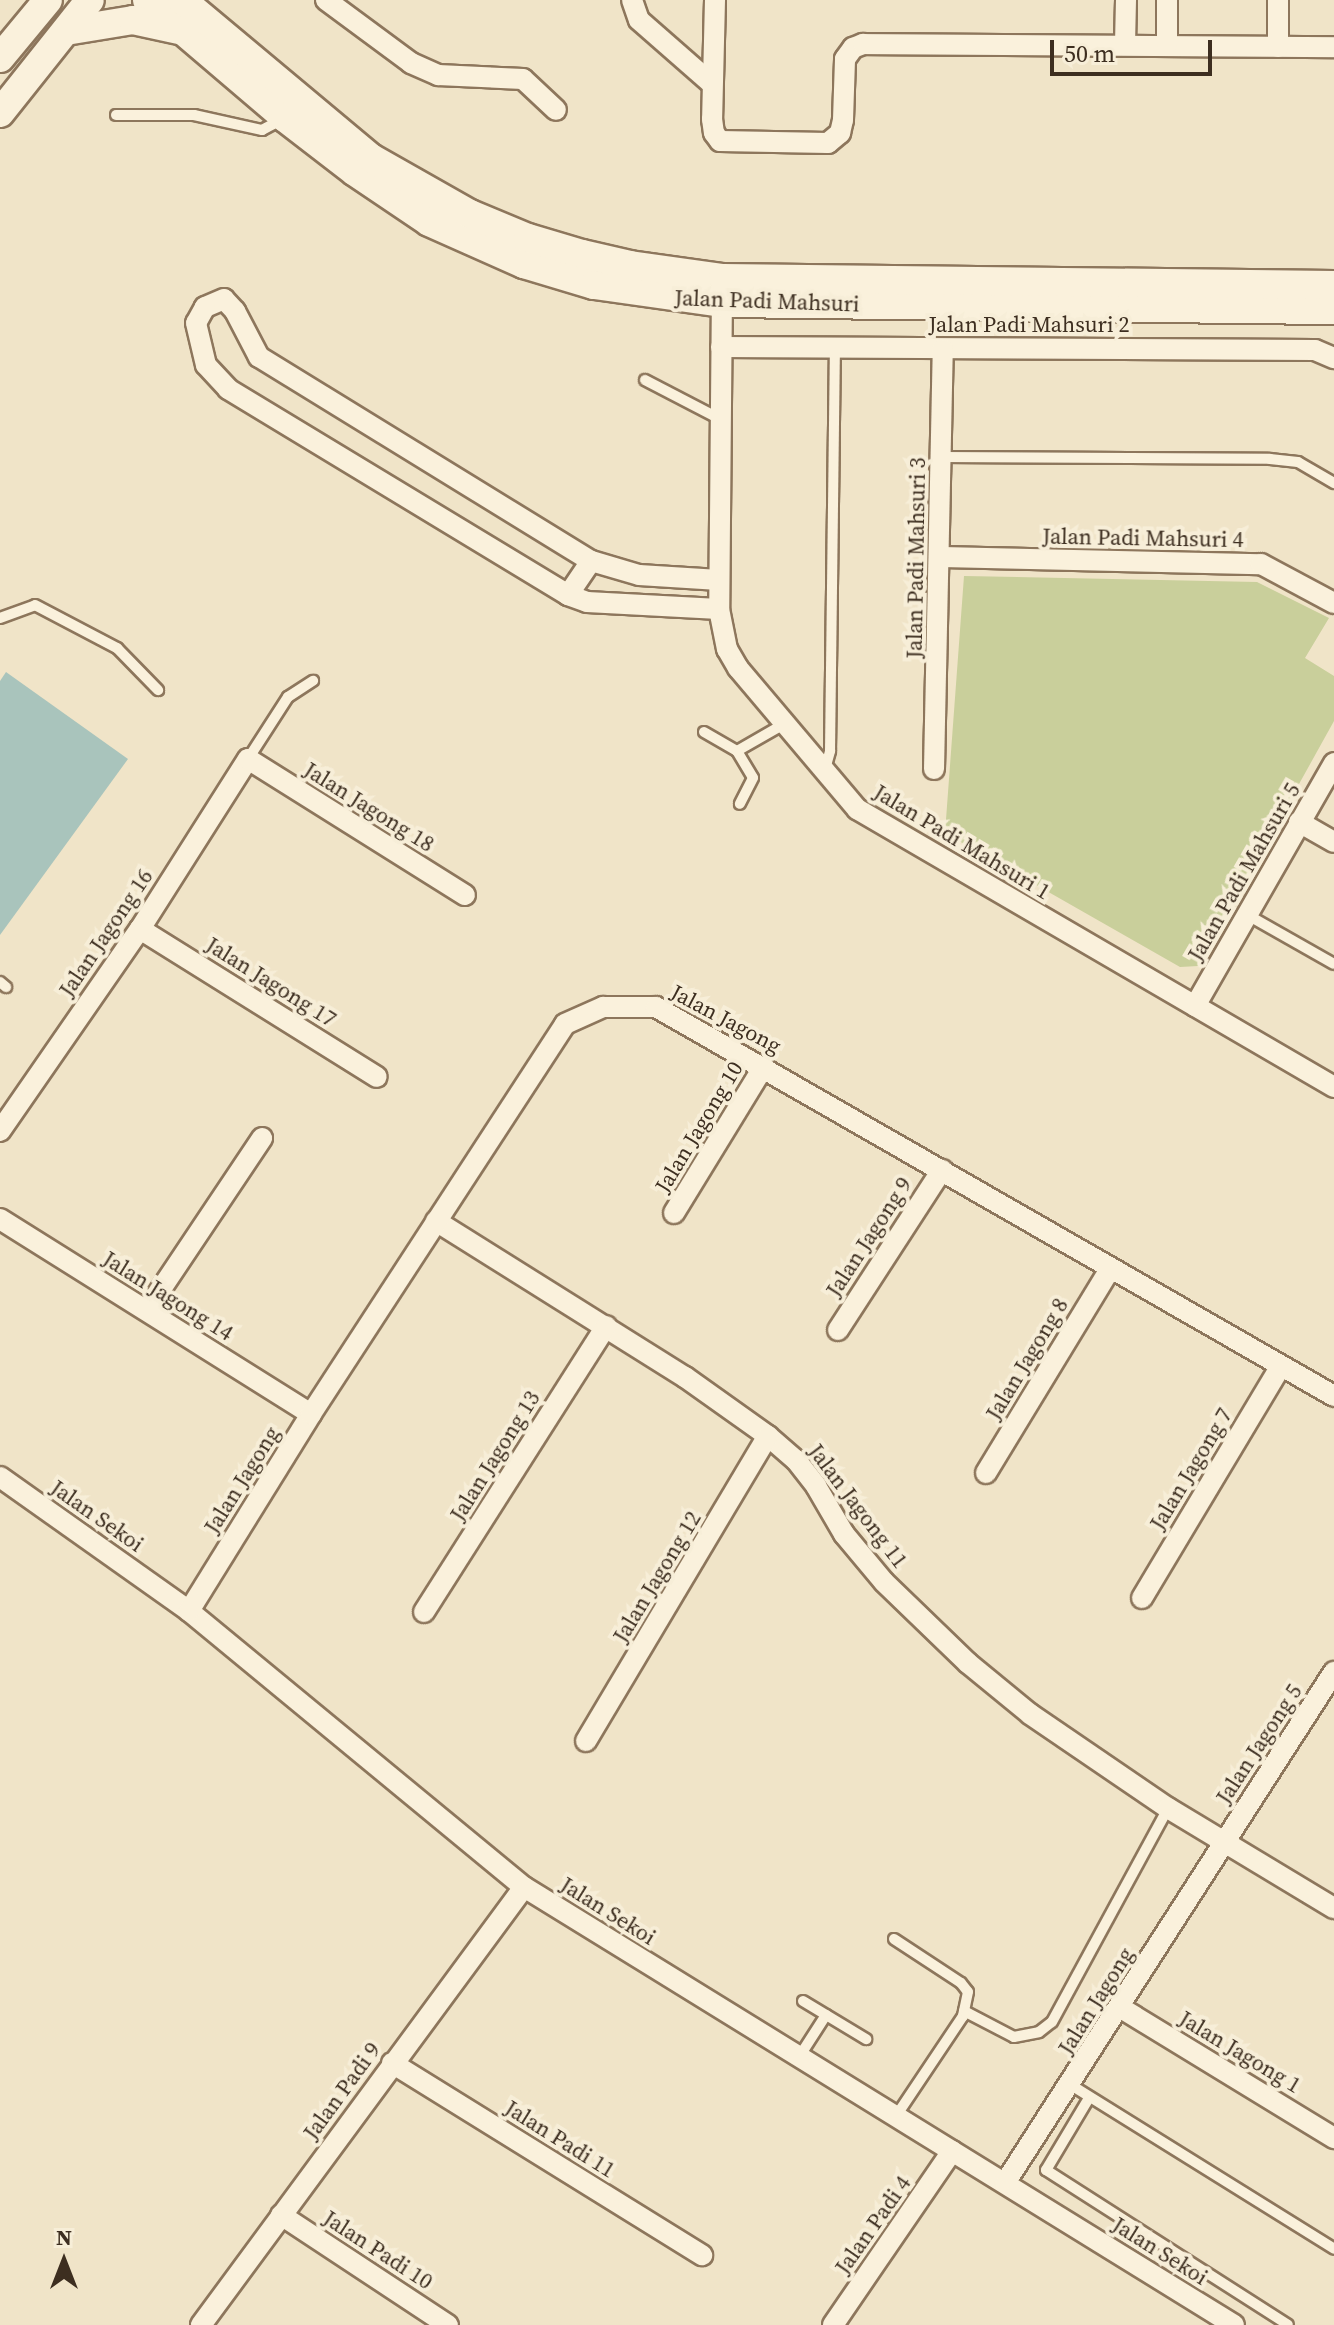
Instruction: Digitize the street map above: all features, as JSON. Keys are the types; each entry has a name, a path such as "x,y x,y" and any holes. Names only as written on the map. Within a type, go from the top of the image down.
{"main road":[{"path":"24,29 31,0"},
{"path":"0,58 48,0"},
{"path":"0,113 90,0"},
{"name":"Jalan Padi Mahsuri","path":"147,0 285,118 429,222 524,264 594,285 663,298 722,290 1334,285"},
{"name":"Jalan Padi Mahsuri","path":"182,0 371,158 470,214 528,238 582,254 670,272 722,290 1334,310"},
{"path":"66,31 133,20 188,34"}],"street":[{"path":"326,0 411,63 438,75 523,79 556,110"},
{"path":"632,0 639,20 711,83"},
{"path":"715,0 711,83 714,133 720,141 828,143 840,133 843,120 845,59 853,48 863,44 1334,47"},
{"path":"1125,44 1126,0"},
{"path":"1167,0 1167,44"},
{"path":"1278,0 1278,47"},
{"name":"Jalan Padi Mahsuri 1","path":"722,290 719,609 724,640 738,668 823,773 857,809 1334,1087"},
{"path":"719,580 639,575 591,561 259,357 235,311 224,299 205,307 196,323 206,365 228,389 568,595 587,602 719,609"},
{"name":"Jalan Padi Mahsuri 2","path":"721,347 1315,350 1334,358"},
{"name":"Jalan Padi Mahsuri 3","path":"934,769 941,557 943,349"},
{"name":"Jalan Padi Mahsuri 4","path":"941,557 1261,564 1334,603"},
{"path":"568,595 591,561"},
{"name":"Jalan Jagong 18","path":"248,759 465,895"},
{"name":"Jalan Jagong 16","path":"0,1131 140,929 248,759"},
{"name":"Jalan Padi Mahsuri 5","path":"1195,1006 1334,763"},
{"path":"1299,822 1334,842"},
{"name":"Jalan Jagong 17","path":"140,929 377,1077"},
{"name":"Jalan Jagong","path":"189,1611 311,1414 565,1024 583,1014 628,1005 656,1007 764,1066 1334,1396"},
{"name":"Jalan Jagong 10","path":"674,1213 764,1066"},
{"path":"147,1310 262,1138"},
{"name":"Jalan Jagong 9","path":"838,1330 942,1170"},
{"name":"Jalan Jagong 14","path":"0,1219 311,1414"},
{"name":"Jalan Jagong 11","path":"436,1221 685,1377 768,1436 803,1469 844,1534 884,1582 968,1663 1030,1714 1168,1808 1334,1908"},
{"name":"Jalan Jagong 8","path":"986,1473 1110,1269"},
{"name":"Jalan Jagong 13","path":"424,1612 606,1326"},
{"name":"Jalan Jagong 7","path":"1142,1598 1281,1366"},
{"name":"Jalan Jagong 12","path":"586,1741 768,1436"},
{"name":"Jalan Sekoi","path":"0,1477 189,1611 524,1887 1234,2325"},
{"name":"Jalan Jagong 5","path":"1225,1842 1334,1673"},
{"name":"Jalan Jagong","path":"1005,2183 1121,2008 1225,1842"},
{"name":"Jalan Padi 9","path":"201,2325 524,1887"},
{"name":"Jalan Jagong 1","path":"1121,2008 1334,2138"},
{"name":"Jalan Padi 11","path":"392,2063 702,2255"},
{"name":"Jalan Padi 4","path":"833,2325 952,2151"},
{"name":"Jalan Padi 10","path":"281,2215 448,2325"}],"lane":[{"path":"116,115 194,115 249,130 262,130 285,118"},
{"path":"823,773 830,751 835,348"},
{"path":"645,380 720,419"},
{"path":"942,457 1270,459 1298,462 1334,483"},
{"path":"0,618 35,605 117,648 158,690"},
{"path":"248,759 288,697 313,681"},
{"path":"737,751 784,724"},
{"path":"704,732 737,751 753,778 740,804"},
{"path":"1246,914 1334,964"},
{"path":"964,2011 1014,2037 1039,2032 1052,2022 1168,1808"},
{"path":"894,1939 961,1983 968,1992 964,2011 896,2116"},
{"path":"803,2001 866,2039"},
{"path":"799,2057 826,2015"},
{"path":"1071,2085 1334,2249"},
{"path":"1089,2098 1046,2170 1288,2325"}],"green space":[{"path":"964,576 1257,582 1329,618 1305,658 1334,676 1334,721 1198,966 1180,967 945,833"}],"water":[{"path":"6,672 128,759 0,935 0,681"}]}
